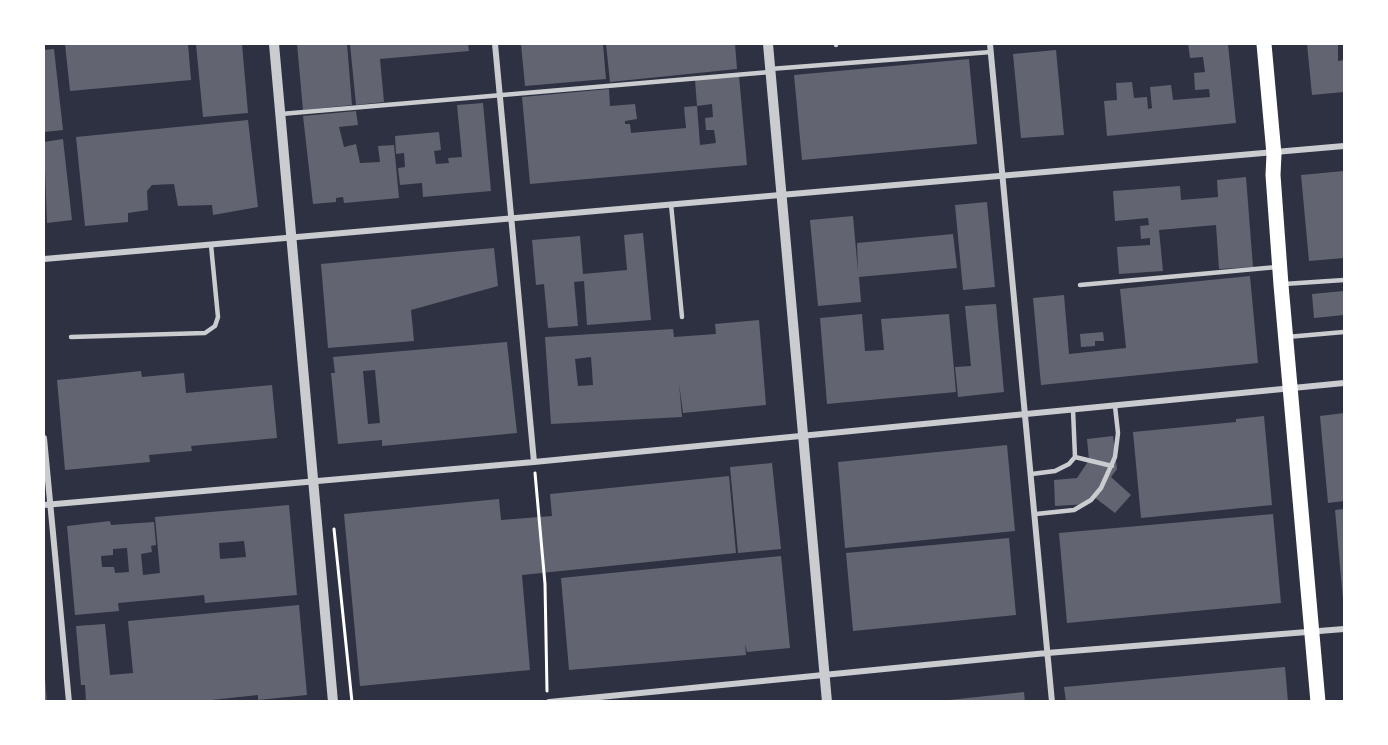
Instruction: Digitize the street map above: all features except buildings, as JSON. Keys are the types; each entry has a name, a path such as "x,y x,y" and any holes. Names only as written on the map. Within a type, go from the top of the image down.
{"main road":[{"path":"1264,44 1274,154 1273,175 1281,285 1318,702"}],"street":[{"path":"274,44 333,702"},
{"path":"495,44 534,462"},
{"path":"768,44 827,702"},
{"path":"990,44 1027,414 1052,702"},
{"path":"44,259 292,236 1274,154 1344,146"},
{"path":"47,505 534,462 1344,383"},
{"path":"44,438 47,505 69,702"},
{"path":"548,702 1047,653 1344,629"}],"lane":[{"path":"280,114 991,52"},
{"path":"671,204 682,317"},
{"path":"70,337 205,333 215,326 218,317 211,244"},
{"path":"1080,285 1280,266"},
{"path":"1281,285 1344,280"},
{"path":"1286,337 1344,332"},
{"path":"1036,514 1074,510 1091,500 1101,488 1112,466 1118,433 1115,406"},
{"path":"1032,474 1055,471 1069,464 1075,457 1073,410"},
{"path":"1075,457 1112,466"}],"path":[{"path":"534,462 545,584 548,702"}]}
